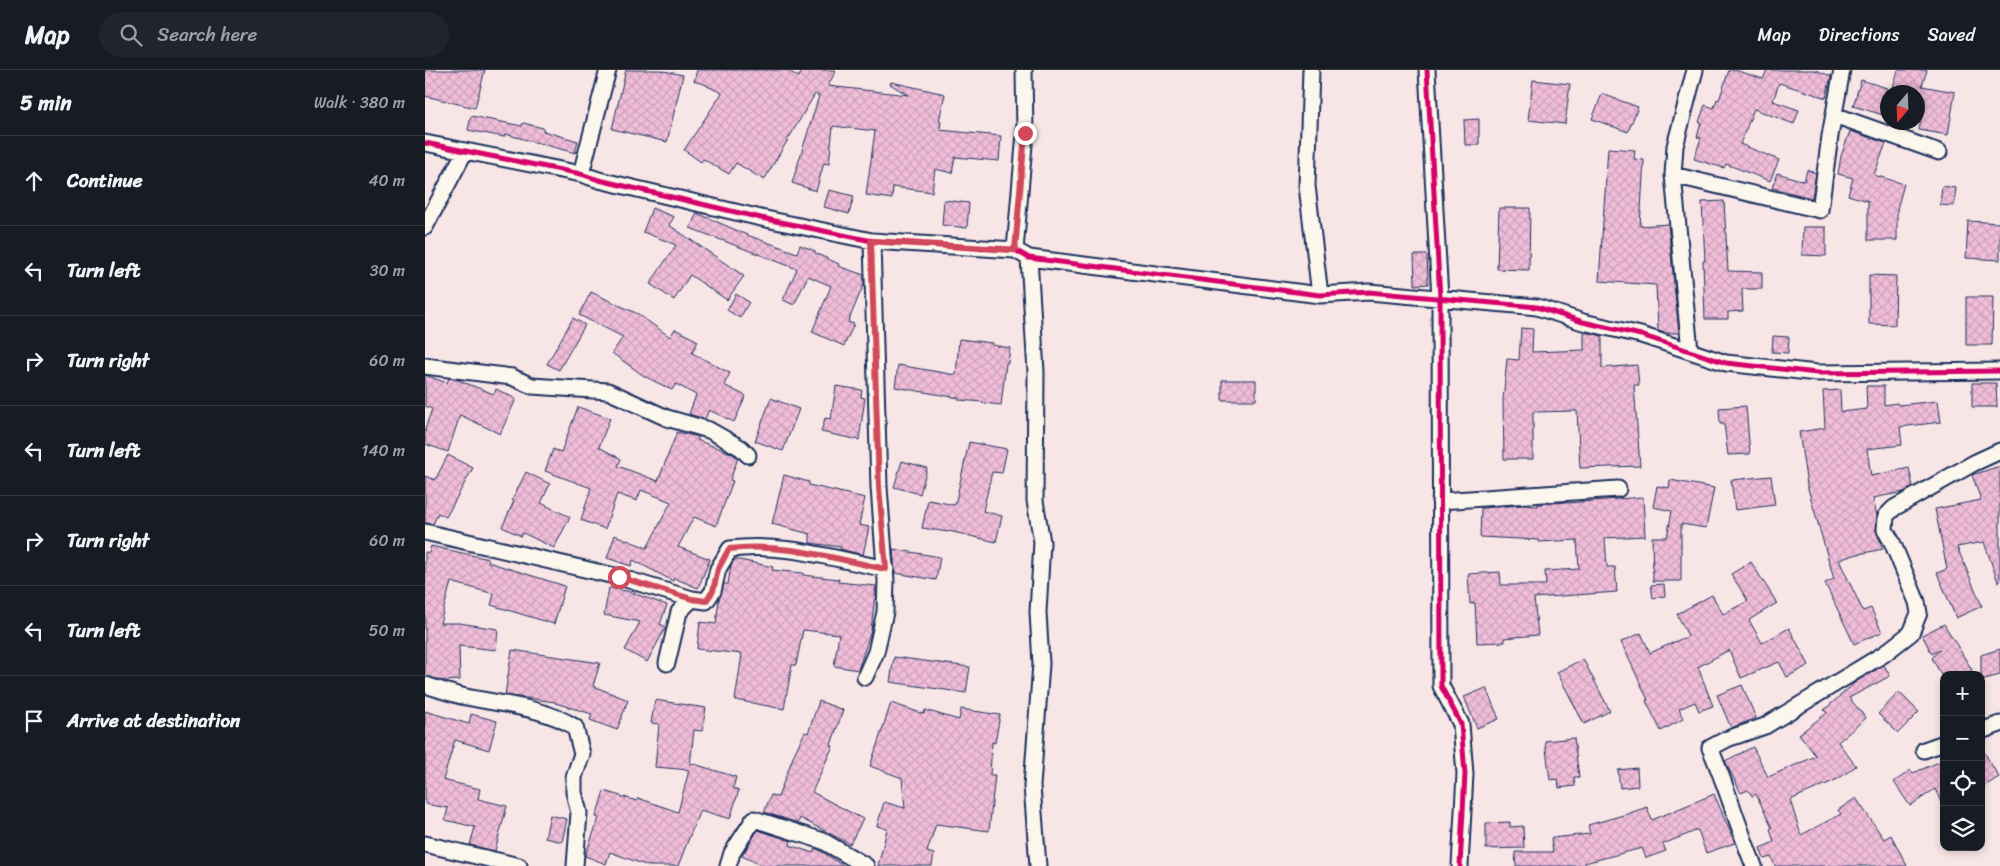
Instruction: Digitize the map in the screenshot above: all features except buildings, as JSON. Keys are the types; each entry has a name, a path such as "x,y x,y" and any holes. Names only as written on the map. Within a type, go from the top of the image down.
{"street":[{"path":"581,174 608,70"},
{"path":"1015,250 1025,133 1024,70"},
{"path":"1311,70 1307,186 1320,295"},
{"path":"1427,70 1440,298 1441,686 1461,724 1465,774 1461,866"},
{"path":"1691,351 1673,175 1675,146 1695,70"},
{"path":"1673,175 1820,210 1834,115 1843,70"},
{"path":"1834,115 1939,152"},
{"path":"425,143 581,174 733,212 871,241 1015,250 1029,258 1320,295 1369,292 1537,307 1583,322 1641,336 1726,363 1817,373 2000,372"},
{"path":"425,227 465,151"},
{"path":"865,677 876,652 885,612 886,569 879,487 871,241"},
{"path":"1029,258 1036,372 1035,501 1042,542 1038,612 1041,664 1032,786 1038,866"},
{"path":"425,366 512,378 532,386 608,391 667,418 709,430 741,448 748,455"},
{"path":"1754,866 1727,794 1722,775 1710,748 1727,739 1765,726 1884,654 1911,632 1919,613 1917,602 1892,542 1885,530 1886,516 1893,508 2000,451"},
{"path":"1440,501 1618,489"},
{"path":"425,532 619,577 692,599 706,601 713,591 718,569 729,549 743,547 780,548 886,569"},
{"path":"667,663 679,612 692,599"},
{"path":"425,685 464,696 521,707 565,720 575,727 582,754 574,777 574,792 579,813 575,866 569,866"},
{"path":"1985,729 2000,724"},
{"path":"1924,750 1940,744"},
{"path":"728,866 732,853 754,819 823,841 866,866"},
{"path":"425,844 519,866"}],"cycle path":[{"path":"1427,70 1440,298 1441,686 1461,724 1465,774 1460,866"},
{"path":"425,143 581,174 599,180 761,218 872,241 1015,250 1029,258 1320,295 1369,292 1537,307 1583,322 1641,335 1726,363 1817,373 2000,371"}],"route":[{"path":"619,577 692,599 706,601 713,591 718,569 729,549 743,547 780,548 886,569 879,487 871,241 1015,250 1025,133"}]}
